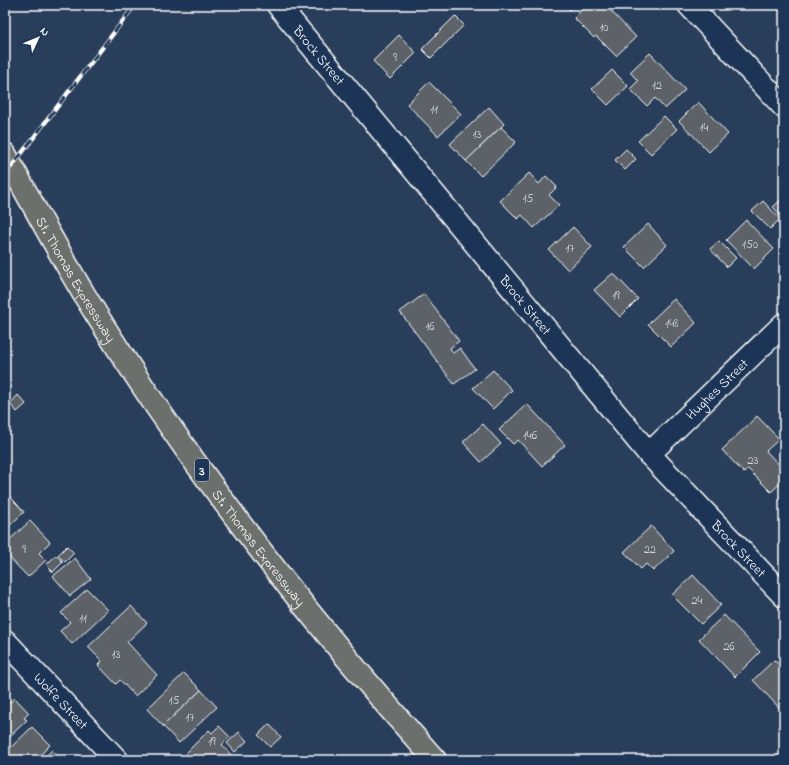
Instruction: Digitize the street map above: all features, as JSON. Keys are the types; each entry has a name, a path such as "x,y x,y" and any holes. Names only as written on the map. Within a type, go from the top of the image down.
{"highway":[{"name":"St. Thomas Expressway","path":"5,154 88,301 145,389 223,499 266,558 346,658 435,760"}],"street":[{"name":"Brock Street","path":"278,5 649,454 784,596"},
{"path":"689,5 784,107"},
{"name":"Hughes Street","path":"649,454 784,324"},
{"name":"Wolfe Street","path":"5,641 117,760"}],"building":[{"path":"328,5 339,5 334,10"},
{"path":"565,5 575,5 570,10"},
{"path":"586,5 605,5 636,37 616,56 596,36 594,38 574,18"},
{"path":"455,16 464,25 431,58 422,49"},
{"path":"399,35 416,53 390,79 373,61"},
{"path":"650,53 685,90 665,109 655,98 647,106 630,89 638,81 630,72"},
{"path":"612,70 628,86 608,105 592,89"},
{"path":"429,82 461,114 438,136 407,104"},
{"path":"698,102 728,134 709,152 679,121"},
{"path":"489,107 504,124 466,161 450,144"},
{"path":"664,116 677,129 651,154 638,141"},
{"path":"501,127 516,142 481,176 466,161"},
{"path":"626,149 636,159 625,170 615,160"},
{"path":"529,173 539,184 546,176 557,187 549,195 559,205 534,228 522,215 518,219 500,201"},
{"path":"784,197 784,219 773,207"},
{"path":"763,201 780,219 770,229 752,211"},
{"path":"746,220 774,249 754,269 726,240"},
{"path":"648,224 667,245 644,267 624,247"},
{"path":"573,227 592,247 568,270 549,250"},
{"path":"719,241 736,258 727,267 710,249"},
{"path":"613,273 638,299 620,317 594,290"},
{"path":"424,294 459,341 450,348 453,353 460,348 475,369 454,384 400,312"},
{"path":"674,299 696,323 671,347 648,324"},
{"path":"493,370 512,390 493,409 473,388"},
{"path":"18,395 26,404 17,412 10,404"},
{"path":"784,398 784,409 779,403"},
{"path":"527,404 565,445 542,466 518,440 513,444 499,430"},
{"path":"757,416 779,439 766,451 784,470 784,480 771,492 748,469 744,473 722,450"},
{"path":"483,424 501,444 481,462 463,442"},
{"path":"7,493 24,512 5,530 5,495"},
{"path":"30,521 50,542 39,553 46,560 28,577 5,553 5,544"},
{"path":"651,526 674,551 653,571 646,564 641,569 624,552"},
{"path":"67,546 74,553 65,562 58,555"},
{"path":"56,555 63,562 53,572 46,565"},
{"path":"75,558 91,579 70,596 53,576"},
{"path":"693,575 721,605 701,624 672,595"},
{"path":"87,589 108,610 72,644 60,631 70,622 61,613"},
{"path":"131,606 147,623 127,642 157,675 135,696 120,680 116,684 98,665 102,661 88,647"},
{"path":"724,615 760,652 735,677 699,639"},
{"path":"774,660 784,669 784,713 753,680"},
{"path":"184,673 201,690 163,726 147,709"},
{"path":"201,690 217,707 179,743 163,726"},
{"path":"15,698 29,713 24,718 27,720 5,741 5,704 7,701 9,703"},
{"path":"269,724 281,737 270,747 258,735"},
{"path":"219,726 230,737 222,745 235,759 192,760 185,754 209,730 212,733"},
{"path":"32,727 50,745 35,760 26,760 21,755 16,760 11,760 5,753"},
{"path":"239,732 247,741 235,752 227,743"},
{"path":"52,750 60,759 59,760 42,760"}],"railway":[{"path":"5,175 135,5"}]}
